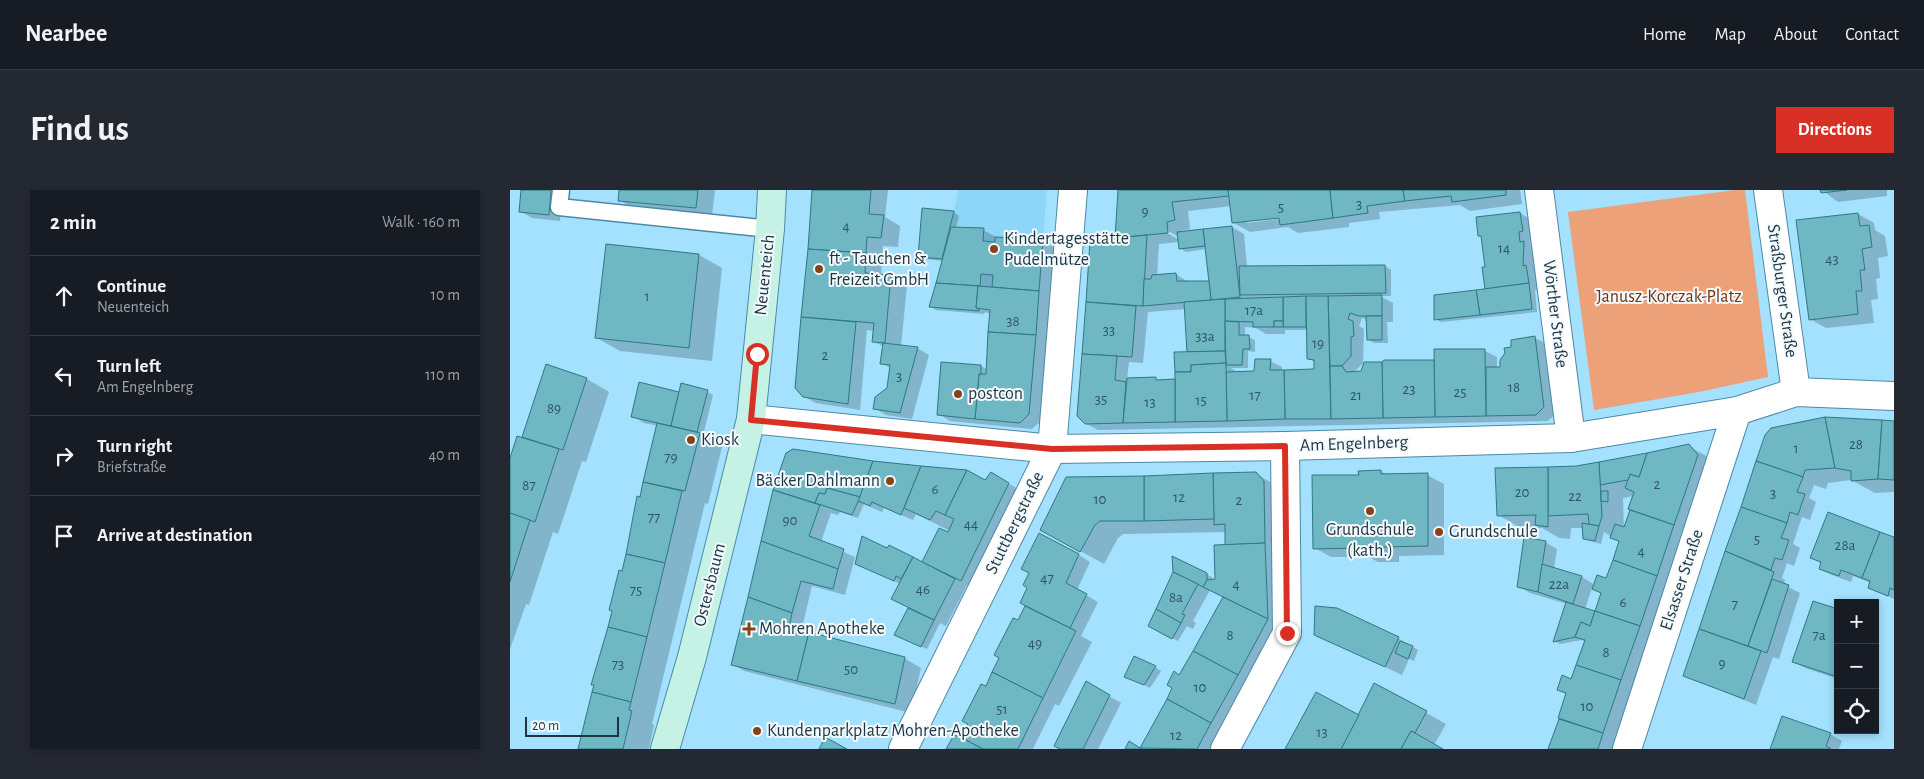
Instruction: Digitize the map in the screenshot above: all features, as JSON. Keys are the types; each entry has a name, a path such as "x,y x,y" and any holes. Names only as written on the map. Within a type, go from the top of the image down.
{"street":[{"name":"Neuenteich","path":"751,420 770,229 772,190"},
{"name":"Stuttbergstraße","path":"903,749 1052,449 1073,190"},
{"name":"Wörther Straße","path":"1539,190 1571,438"},
{"name":"Straßburger Straße","path":"1768,190 1796,392"},
{"name":"Am Engelnberg","path":"751,420 1052,449 1285,446 1571,438 1737,411 1796,392 1894,396"},
{"name":"Elsasser Straße","path":"1627,749 1737,411"},
{"name":"Ostersbaum","path":"665,749 692,657 751,420"},
{"path":"1225,749 1287,633 1285,446"}],"lane":[{"path":"561,190 559,207 770,229"}],"shaded area":[{"name":"Kindertagesstätte Pudelmütze","path":"958,190 1047,190 1039,291 936,283 951,227"}],"green space":[{"name":"Janusz-Korczak-Platz","path":"1745,190 1768,377 1699,392 1594,410 1568,212"}],"building":[{"path":"521,190 551,190 549,215 519,212"},
{"path":"619,190 698,190 696,208 618,201"},
{"path":"812,190 871,190 869,214 884,215 881,238 867,237 866,253 808,249"},
{"path":"1118,190 1228,190 1229,196 1172,202 1175,220 1167,222 1168,233 1115,238"},
{"path":"1228,190 1330,190 1333,218 1280,225 1279,218 1232,223"},
{"path":"1330,190 1403,190 1405,201 1367,206 1368,213 1333,218"},
{"path":"1403,190 1506,190 1506,195 1452,202 1451,196 1405,201"},
{"path":"1820,190 1847,190 1821,193"},
{"path":"922,208 954,211 942,259 918,257"},
{"path":"1520,212 1523,231 1519,232 1520,242 1524,241 1523,266 1526,265 1529,283 1485,289 1482,267 1485,267 1481,236 1478,236 1476,217"},
{"path":"1858,213 1860,226 1869,225 1872,247 1862,249 1865,270 1860,270 1862,291 1856,291 1858,314 1809,320 1796,220"},
{"path":"1232,226 1240,297 1211,300 1203,229"},
{"path":"951,227 984,228 983,241 995,242 995,237 1043,239 1039,291 992,287 993,275 981,274 980,286 936,283"},
{"path":"1203,229 1205,246 1179,249 1177,232"},
{"path":"1147,235 1143,306 1086,302 1090,241"},
{"path":"606,244 699,254 689,348 595,338"},
{"path":"808,249 866,253 865,273 891,275 885,343 872,342 874,323 801,317"},
{"path":"1385,265 1386,293 1240,295 1239,266"},
{"path":"1176,273 1177,281 1209,281 1211,300 1143,306 1144,279 1151,279 1152,275"},
{"path":"936,283 978,286 976,308 979,311 929,307"},
{"path":"1529,283 1532,309 1480,315 1476,290"},
{"path":"978,286 1039,291 1036,335 988,332 990,310 976,308"},
{"path":"1476,290 1480,315 1434,320 1434,295"},
{"path":"1382,295 1382,316 1359,316 1350,313 1348,319 1353,321 1354,336 1351,337 1351,356 1342,366 1330,366 1328,296"},
{"path":"1306,296 1306,327 1283,327 1283,297"},
{"path":"1306,296 1328,296 1331,419 1285,419 1284,370 1314,369 1314,360 1307,359"},
{"path":"1283,297 1283,321 1274,321 1274,327 1253,327 1253,322 1225,321 1225,299"},
{"path":"1225,299 1225,351 1187,352 1184,302"},
{"path":"1086,302 1136,306 1132,357 1082,354"},
{"path":"1366,316 1382,316 1382,340 1367,340"},
{"path":"801,317 856,322 848,404 803,397 795,388"},
{"path":"1225,321 1239,322 1239,335 1249,335 1250,349 1243,349 1242,365 1226,365"},
{"path":"1274,321 1283,321 1283,327 1274,327"},
{"path":"988,332 1036,335 1029,414 1020,423 975,419 979,374 986,374"},
{"path":"1535,336 1544,407 1536,415 1486,416 1486,367 1500,367 1500,360 1505,353 1504,348 1511,347 1511,340"},
{"path":"883,343 918,347 900,413 873,409 875,397 887,388 890,365 880,364"},
{"path":"1434,349 1485,349 1486,416 1435,417"},
{"path":"1225,351 1226,363 1191,365 1191,372 1175,372 1174,352"},
{"path":"1082,354 1117,356 1115,380 1126,382 1123,423 1085,424 1077,416"},
{"path":"1255,359 1271,359 1270,370 1284,370 1285,419 1227,421 1226,372 1254,371"},
{"path":"1384,360 1434,360 1435,417 1383,418 1382,362"},
{"name":"postcon","path":"941,362 981,365 975,419 937,415"},
{"path":"1364,362 1382,362 1383,418 1331,419 1330,366 1342,366 1346,372 1361,371"},
{"path":"1226,363 1227,421 1175,422 1175,372 1191,372 1191,365"},
{"path":"546,364 587,378 563,450 522,437"},
{"path":"1156,377 1156,380 1175,379 1175,422 1123,423 1127,378"},
{"path":"639,382 679,392 671,426 631,417"},
{"path":"681,383 708,390 697,432 671,426"},
{"path":"1825,417 1835,468 1805,470 1803,477 1756,461 1765,435 1771,428"},
{"path":"1825,417 1882,420 1878,479 1851,481 1851,471 1835,468"},
{"path":"1882,420 1894,421 1894,480 1878,479"},
{"path":"657,423 700,433 685,491 643,482"},
{"path":"517,436 559,449 535,522 510,513 510,458"},
{"path":"1689,444 1698,455 1674,525 1628,509 1634,492 1625,488 1630,474 1639,477 1647,453"},
{"path":"793,449 873,461 860,497 827,488 825,494 819,493 815,503 773,490 786,453"},
{"path":"1647,453 1639,477 1630,474 1628,480 1600,485 1599,462"},
{"name":"Bäcker Dahlmann","path":"873,461 921,466 901,515 872,502 870,506 858,501"},
{"path":"1756,461 1803,477 1797,492 1805,494 1798,515 1790,512 1787,523 1741,507"},
{"path":"1599,462 1602,516 1599,526 1589,524 1588,514 1548,516 1548,467 1576,466"},
{"path":"921,466 967,470 945,515 936,511 930,520 904,508"},
{"path":"1548,467 1548,527 1535,525 1536,515 1497,516 1495,468"},
{"path":"967,470 985,480 991,472 1009,483 961,581 922,562 939,528 948,532 954,519 945,515"},
{"name":"Grundschule (kath.)","path":"1381,470 1381,474 1428,473 1428,546 1383,547 1383,553 1360,553 1360,548 1313,549 1312,475 1359,475 1358,471"},
{"path":"1256,472 1264,481 1265,543 1225,545 1225,524 1214,525 1213,473"},
{"path":"1213,473 1214,519 1144,521 1144,476"},
{"path":"1144,476 1144,521 1100,521 1095,525 1080,552 1040,530 1066,477"},
{"path":"643,482 682,491 665,563 626,554 637,496 640,497"},
{"path":"827,488 860,497 852,515 815,503 819,493 825,494"},
{"path":"773,490 820,505 809,536 844,549 838,569 761,541"},
{"path":"1601,491 1608,491 1608,502 1601,501"},
{"path":"1741,507 1787,523 1781,538 1789,540 1782,560 1775,558 1771,570 1725,551"},
{"path":"1630,510 1674,525 1657,576 1613,560 1619,541 1610,538 1615,524 1624,527"},
{"path":"1828,512 1880,532 1862,578 1841,570 1839,576 1819,569 1821,562 1810,558"},
{"path":"510,513 530,520 510,582"},
{"path":"1582,523 1599,526 1595,541 1583,539"},
{"path":"1880,532 1894,537 1894,590 1890,588 1888,596 1868,588 1870,581 1862,578"},
{"path":"1039,533 1079,554 1066,583 1087,594 1070,628 1020,603 1027,588 1023,585 1029,573 1021,569"},
{"path":"862,536 887,548 889,545 913,557 901,579 896,576 894,581 855,564"},
{"path":"1524,537 1546,541 1538,592 1517,587"},
{"path":"761,541 838,569 833,589 801,581 792,613 748,597"},
{"path":"1265,543 1268,619 1203,587 1207,580 1215,579 1214,545"},
{"path":"1725,551 1774,572 1748,646 1699,629"},
{"path":"626,554 665,563 647,637 608,627 612,611 609,610 619,570 622,571"},
{"path":"1172,556 1207,573 1207,580 1203,587 1173,572"},
{"path":"913,557 955,579 934,620 891,599"},
{"path":"1613,560 1657,576 1640,626 1595,611 1601,593 1592,589 1597,575 1606,578"},
{"path":"1542,564 1582,576 1573,604 1538,592"},
{"path":"1173,572 1198,584 1182,614 1185,615 1181,623 1156,609"},
{"path":"1772,579 1789,585 1767,653 1748,646"},
{"path":"748,597 792,613 789,628 809,632 797,681 731,665"},
{"path":"1223,597 1268,619 1238,675 1193,651"},
{"path":"1813,601 1834,608 1834,676 1792,662"},
{"path":"1566,602 1595,611 1590,626 1581,622 1575,637 1553,642"},
{"path":"1025,606 1076,631 1043,698 992,672 999,658 994,655 1013,618 1018,620"},
{"path":"1315,606 1337,608 1399,637 1385,667 1314,635"},
{"path":"908,608 934,620 921,647 894,635"},
{"path":"1156,609 1181,623 1172,639 1148,626"},
{"path":"1595,611 1640,626 1621,680 1576,665 1585,640 1575,637 1581,622 1590,626"},
{"path":"608,627 647,637 631,702 592,692 594,685 591,685"},
{"path":"1699,629 1761,651 1744,699 1683,676"},
{"path":"809,632 905,657 895,704 797,681"},
{"path":"1400,641 1413,646 1408,659 1395,653"},
{"path":"1193,651 1238,675 1211,723 1167,699 1172,688 1167,685 1174,671 1179,675"},
{"path":"1134,656 1156,666 1144,685 1124,677"},
{"path":"1576,665 1621,680 1603,733 1558,718 1566,693 1557,690 1562,675 1571,679"},
{"path":"992,672 1043,698 1018,749 983,749 960,737 968,724 962,721 981,684 986,686"},
{"path":"1086,681 1110,695 1083,749 1060,749 1054,746"},
{"path":"1374,683 1427,711 1415,733 1411,731 1401,749 1341,749"},
{"path":"592,692 631,702 629,710 632,711 623,749 578,749"},
{"path":"1316,692 1359,715 1341,749 1285,749"},
{"path":"1167,699 1211,723 1197,749 1140,748"},
{"path":"1782,716 1831,733 1826,746 1831,749 1770,749"},
{"path":"1559,719 1603,733 1598,749 1548,749"},
{"path":"1411,731 1415,733 1443,749 1401,749"},
{"path":"954,735 960,737 983,749 946,749"},
{"path":"825,737 847,749 819,749"},
{"path":"1129,741 1140,748 1142,749 1125,749"}],"place":[{"name":"Kindertagesstätte Pudelmütze","path":"994,249"},
{"name":"ft - Tauchen & Freizeit GmbH","path":"819,269"},
{"name":"postcon","path":"958,394"},
{"name":"Kiosk","path":"691,440"},
{"name":"Bäcker Dahlmann","path":"890,481"},
{"name":"Grundschule (kath.)","path":"1370,511"},
{"name":"Grundschule","path":"1439,532"},
{"name":"Mohren Apotheke","path":"749,629"},
{"name":"Kundenparkplatz Mohren-Apotheke","path":"757,731"}],"route":[{"path":"757,354 751,420 1052,449 1285,446 1287,633"}]}
